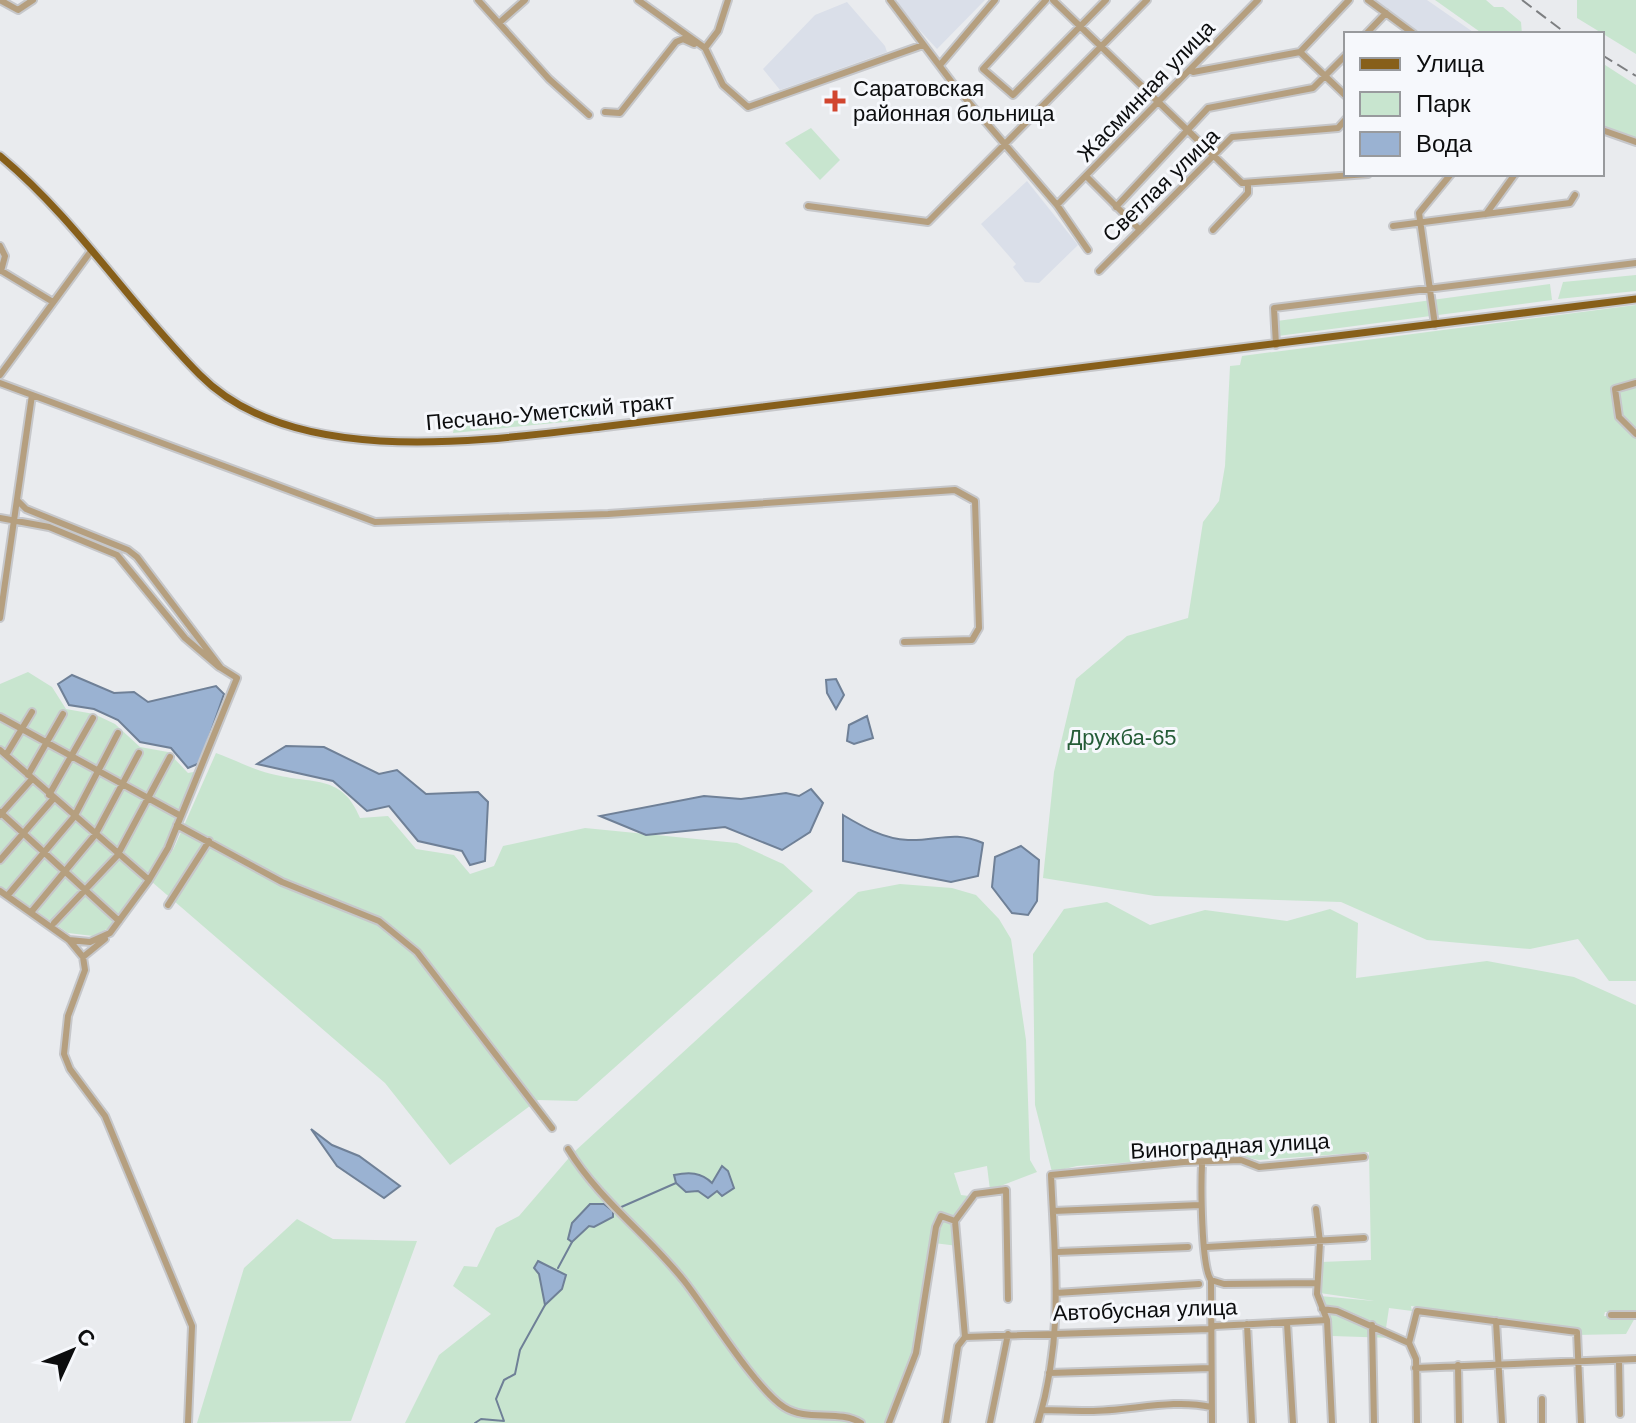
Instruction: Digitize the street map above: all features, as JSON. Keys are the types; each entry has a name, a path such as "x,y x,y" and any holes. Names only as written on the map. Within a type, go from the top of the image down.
{"main road":[{"name":"Песчано-Уметский тракт","path":"0,156 91,251 200,375 222,395 271,420 304,429 392,442 440,443 735,411 1636,299"}],"street":[{"path":"0,0 18,10 33,0"},
{"path":"478,0 549,79 589,115"},
{"path":"499,23 525,0"},
{"path":"638,0 705,48 723,85 748,107 923,45"},
{"path":"705,48 718,31 728,0"},
{"path":"890,0 923,45 1057,205 1088,250"},
{"path":"940,65 995,0"},
{"path":"1046,0 983,69 1013,95 1106,0"},
{"path":"1053,0 1245,183 1248,193 1213,230"},
{"path":"808,206 928,222 1147,0"},
{"name":"Жасминная улица","path":"1057,205 1161,103 1258,0"},
{"path":"1191,72 1300,52 1349,0"},
{"path":"1368,0 1413,32"},
{"path":"1368,32 1386,13"},
{"path":"605,112 620,113 676,42 683,39 705,48"},
{"path":"1300,52 1344,94"},
{"path":"1116,207 1208,108 1313,88 1344,57"},
{"name":"Светлая улица","path":"1099,271 1232,137 1338,128 1344,121"},
{"path":"1604,131 1636,142"},
{"path":"1245,183 1344,176"},
{"path":"1435,325 1419,213 1449,176"},
{"path":"1486,214 1514,176"},
{"path":"1087,177 1140,230"},
{"path":"1393,226 1420,224 1427,219 1570,203 1575,195"},
{"path":"0,246 5,256 1,271 53,302"},
{"path":"0,375 91,251"},
{"path":"1276,345 1274,308 1636,263"},
{"path":"0,383 375,522 608,514 955,490 975,501 979,628 972,640 904,642"},
{"path":"1636,383 1615,389 1619,417 1636,434"},
{"path":"0,618 32,395"},
{"path":"17,500 40,524"},
{"path":"26,509 128,550 137,557 221,668"},
{"path":"0,518 40,524 123,559 185,638 237,678 168,848 110,933 83,957"},
{"path":"32,712 3,753 117,856 149,880"},
{"path":"63,714 45,743 30,777 1,813 119,921"},
{"path":"0,717 179,815"},
{"path":"0,860 52,797 93,718"},
{"path":"8,895 74,817 118,733"},
{"path":"32,911 95,835 139,753"},
{"path":"54,923 117,856 170,757"},
{"path":"177,825 282,882 373,916 417,952 552,1128"},
{"path":"168,905 209,841"},
{"path":"0,891 69,940 83,957 85,970 68,1016 64,1054 70,1069 109,1126 192,1326 188,1423"},
{"path":"69,940 90,942 110,933"},
{"path":"568,1149 625,1220 686,1283 760,1383 784,1407 813,1415 853,1418 861,1423"},
{"name":"Виноградная улица","path":"1053,1211 1051,1175 1184,1162 1202,1164 1241,1160 1270,1166 1364,1157"},
{"path":"1202,1164 1200,1205 1207,1247 1205,1264 1211,1280 1212,1423"},
{"path":"946,1423 958,1346 965,1337 955,1221 975,1194 1006,1190 1008,1299"},
{"path":"1038,1423 1057,1332 1057,1252 1053,1211 1200,1205"},
{"path":"1316,1209 1320,1242 1317,1283 1327,1320 1332,1423"},
{"path":"889,1423 916,1353 936,1227 941,1216 955,1221"},
{"path":"1207,1247 1364,1238"},
{"path":"1057,1252 1188,1247"},
{"path":"1211,1280 1224,1284 1317,1283"},
{"path":"1056,1293 1199,1284"},
{"path":"1322,1309 1372,1325 1409,1343 1415,1350 1417,1423"},
{"path":"1409,1343 1417,1311 1577,1332 1581,1423"},
{"path":"1611,1315 1636,1315"},
{"name":"Автобусная улица","path":"965,1337 1209,1329 1327,1320"},
{"path":"1496,1321 1502,1423"},
{"path":"1287,1323 1293,1423"},
{"path":"1247,1324 1252,1423"},
{"path":"1372,1325 1374,1423"},
{"path":"990,1423 1008,1334"},
{"path":"1415,1368 1636,1359"},
{"path":"1619,1361 1620,1414"},
{"path":"1458,1365 1459,1423"},
{"path":"1049,1373 1210,1368"},
{"path":"1542,1399 1542,1423"},
{"path":"1042,1410 1087,1411 1134,1405 1198,1404 1211,1407"}],"shaded area":[{"path":"897,0 985,0 937,49 900,9"},
{"path":"1375,0 1427,0 1473,32 1419,32"},
{"path":"847,2 887,52 780,90 763,69 815,15"},
{"path":"1027,181 1078,245 1039,283 1025,282 1013,267 1016,264 981,224"}],"green space":[{"path":"1435,0 1486,0 1494,7 1503,7 1521,22 1522,32 1480,32"},
{"path":"1577,0 1636,0 1636,54 1604,32 1577,18"},
{"path":"1604,64 1636,85 1636,139 1604,127"},
{"path":"811,128 840,160 820,180 785,143"},
{"path":"1636,275 1636,291 1558,299 1563,282"},
{"path":"1550,284 1552,300 1278,336 1277,321"},
{"name":"Дружба-65","path":"1636,305 1636,981 1609,981 1578,939 1530,949 1427,940 1341,902 1155,896 1043,878 1054,772 1076,679 1127,636 1188,618 1203,522 1219,501 1225,466 1230,366 1240,365 1242,356"},
{"path":"580,403 597,411 596,419 453,433 455,422 480,418 500,423"},
{"path":"28,672 52,687 66,709 94,714 115,724 140,747 168,752 188,773 199,771 184,798 166,847 109,928 93,936 68,933 0,886 0,684"},
{"path":"216,753 268,773 336,788 353,804 360,818 388,816 416,849 454,855 470,874 494,866 503,846 585,828 737,843 783,864 813,891 577,1101 538,1100 450,1165 385,1083 152,882 174,848"},
{"path":"900,884 952,888 976,895 999,919 1011,939 1026,1040 1030,1160 1037,1172 990,1190 987,1166 954,1173 961,1195 969,1196 954,1219 938,1215 935,1235 944,1218 952,1221 958,1246 934,1243 914,1356 887,1423 405,1423 439,1355 491,1314 453,1286 464,1266 477,1267 496,1228 519,1216 574,1152 858,892"},
{"path":"1107,902 1150,925 1205,910 1287,921 1330,909 1358,923 1356,978 1487,961 1574,977 1636,1005 1636,1312 1605,1312 1604,1316 1636,1316 1626,1334 1576,1335 1500,1325 1494,1319 1411,1306 1412,1311 1389,1308 1386,1328 1393,1338 1332,1336 1331,1323 1320,1296 1374,1301 1320,1293 1321,1262 1371,1260 1369,1152 1259,1160 1235,1155 1077,1166 1052,1172 1035,1105 1033,954 1064,909"},
{"path":"297,1219 333,1239 417,1241 351,1421 197,1423 244,1268"}],"water":[{"path":"72,675 114,693 134,692 148,702 216,686 224,694 200,763 188,768 171,748 140,742 118,720 94,709 69,705 58,684"},
{"path":"836,679 844,695 836,709 827,693 826,680"},
{"path":"867,716 873,738 854,744 847,741 849,725"},
{"path":"286,746 324,747 379,774 397,770 426,794 478,792 488,802 485,861 470,865 462,851 418,841 389,806 367,811 333,781 257,764"},
{"path":"811,789 823,803 810,832 782,850 725,827 646,835 600,816 704,796 741,799 786,793 799,796"},
{"path":"843,815 874,832 899,839 963,837 983,843 978,876 951,882 843,861"},
{"path":"1021,846 1039,860 1037,901 1028,915 1012,913 992,887 995,857"},
{"path":"311,1129 332,1145 359,1156 400,1186 384,1198 337,1166"},
{"path":"722,1166 728,1171 734,1188 722,1196 717,1191 708,1198 698,1191 686,1192 676,1183 674,1175 690,1173 712,1183"},
{"path":"590,1204 604,1204 613,1211 613,1217 594,1227 589,1226 572,1242 568,1239 572,1223"},
{"path":"538,1261 566,1275 562,1289 545,1305 539,1274 534,1268"}],"waterway":[{"path":"619,1208 676,1183"},
{"path":"558,1268 572,1242"},
{"path":"475,1423 481,1419 504,1421 496,1399 504,1380 515,1374 520,1350 545,1305"}],"railway":[{"path":"1522,0 1564,32"},
{"path":"1604,56 1636,76"}],"place":[{"name":"Саратовская районная больница","path":"835,101"}]}
